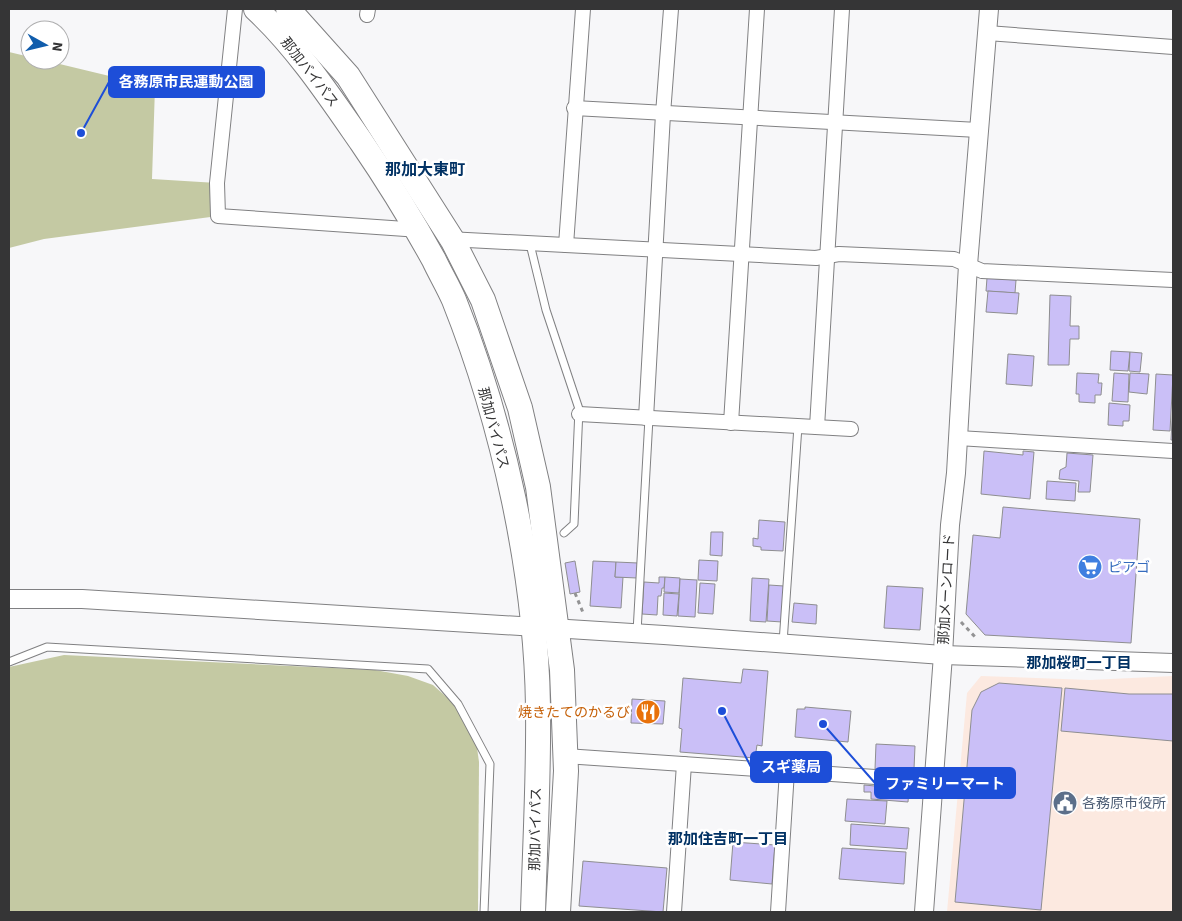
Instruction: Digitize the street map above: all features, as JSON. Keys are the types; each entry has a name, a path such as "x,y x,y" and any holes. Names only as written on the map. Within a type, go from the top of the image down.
{"highway":[{"name":"那加バイパス","path":"256,9 270,22 331,97 386,178 417,228 453,298 495,421 521,541 533,628 538,706 534,912"},
{"name":"那加バイパス","path":"288,9 348,76 453,241 482,300 520,408 538,487 559,630 565,756 558,912"}],"street":[{"path":"234,9 217,184 218,216 417,228 453,241 816,258 839,254 954,259 982,271 1173,280"},
{"path":"566,245 582,9"},
{"path":"648,418 655,250 671,9"},
{"path":"731,422 757,9"},
{"path":"817,427 842,9"},
{"path":"989,9 987,33 1173,46"},
{"name":"那加メーンロード","path":"924,912 943,655 950,525 958,438 968,265 987,33"},
{"path":"574,108 978,130"},
{"path":"579,414 851,429"},
{"path":"958,438 1173,451"},
{"path":"9,599 82,600 559,630 637,633 943,655 1173,663"},
{"path":"565,756 934,782"},
{"path":"674,912 684,764"},
{"path":"778,912 787,771"}],"lane":[{"path":"530,244 546,310 579,414 574,524 564,533"},
{"path":"637,633 648,418"},
{"path":"783,643 798,426"},
{"path":"9,662 47,648 428,669 458,704 490,764 484,912"}],"shaded area":[{"name":"各務原市役所","path":"981,676 1090,680 1173,676 1173,912 947,912 967,693"}],"green space":[{"path":"9,52 20,55 20,70 70,70 70,67 155,87 152,179 217,183 218,216 44,239 9,248"},
{"path":"64,655 375,670 408,676 433,685 468,716 474,726 479,762 478,912 9,912 9,667"}],"building":[{"path":"987,278 1016,280 1015,293 986,291"},
{"path":"988,291 1019,293 1017,314 986,312"},
{"path":"1050,295 1071,296 1070,326 1079,326 1079,339 1070,339 1069,365 1048,365"},
{"path":"1111,351 1130,352 1128,371 1110,370"},
{"path":"1130,352 1142,353 1140,372 1129,371"},
{"path":"1008,354 1034,356 1032,386 1006,384"},
{"path":"1077,373 1099,374 1098,383 1102,383 1101,395 1095,395 1095,403 1079,402 1079,394 1076,394"},
{"path":"1114,373 1129,374 1128,402 1112,401"},
{"path":"1130,373 1149,374 1147,394 1129,392"},
{"path":"1156,374 1173,375 1170,431 1153,430"},
{"path":"1173,401 1173,440 1171,440"},
{"path":"1109,403 1130,405 1129,421 1123,421 1123,426 1108,425"},
{"path":"984,451 1023,455 1023,451 1034,452 1030,499 981,494"},
{"path":"1067,453 1093,455 1090,492 1078,492 1079,481 1059,479 1060,470 1066,467"},
{"path":"1047,481 1076,483 1075,501 1046,499"},
{"path":"1003,507 1140,519 1131,643 985,635 966,614 973,535 1000,538"},
{"path":"759,520 785,522 783,551 761,550 761,547 753,546 753,538 758,539"},
{"path":"711,532 723,532 722,556 710,555"},
{"path":"699,560 718,561 717,581 698,580"},
{"path":"575,561 580,592 570,594 565,563"},
{"path":"593,561 616,562 615,577 623,577 621,608 590,606"},
{"path":"616,562 638,563 637,578 615,577"},
{"path":"659,577 665,577 664,588 662,588 661,596 658,596 657,615 642,614 644,582 659,583"},
{"path":"665,577 680,578 679,593 664,592"},
{"path":"752,578 769,579 766,622 750,621"},
{"path":"680,579 697,580 695,617 678,616"},
{"path":"700,583 715,584 713,614 698,613"},
{"path":"769,585 784,586 782,622 767,621"},
{"path":"887,586 923,588 920,630 884,628"},
{"path":"664,593 679,594 677,616 663,615"},
{"path":"794,603 817,605 816,624 792,622"},
{"path":"743,669 768,671 762,746 757,745 755,758 680,752 682,729 679,728 683,678 741,683"},
{"path":"999,683 1062,688 1041,910 955,902 972,710 981,692"},
{"path":"1065,688 1129,694 1173,694 1173,741 1061,731"},
{"path":"632,699 665,701 663,724 631,723"},
{"path":"805,707 851,711 848,742 795,737 797,709 805,709"},
{"path":"876,744 915,746 914,769 911,771 875,769"},
{"path":"864,785 909,789 908,802 871,799 871,792 864,792"},
{"path":"847,799 887,801 885,824 845,821"},
{"path":"851,824 909,828 907,849 850,845"},
{"path":"733,842 775,845 772,884 730,880"},
{"path":"842,848 906,852 904,884 839,879"},
{"path":"583,861 667,868 663,912 579,906"}],"place":[{"name":"各務原市民運動公園","path":"81,133"},
{"name":"ピアゴ","path":"1090,567"},
{"name":"スギ薬局","path":"722,711"},
{"name":"焼きたてのかるび","path":"648,712"},
{"name":"ファミリーマート","path":"823,724"},
{"name":"各務原市役所","path":"1065,803"}],"district":[{"name":"那加大東町","path":"425,169"},
{"name":"那加桜町一丁目","path":"1079,663"},
{"name":"那加住吉町一丁目","path":"728,839"}]}
